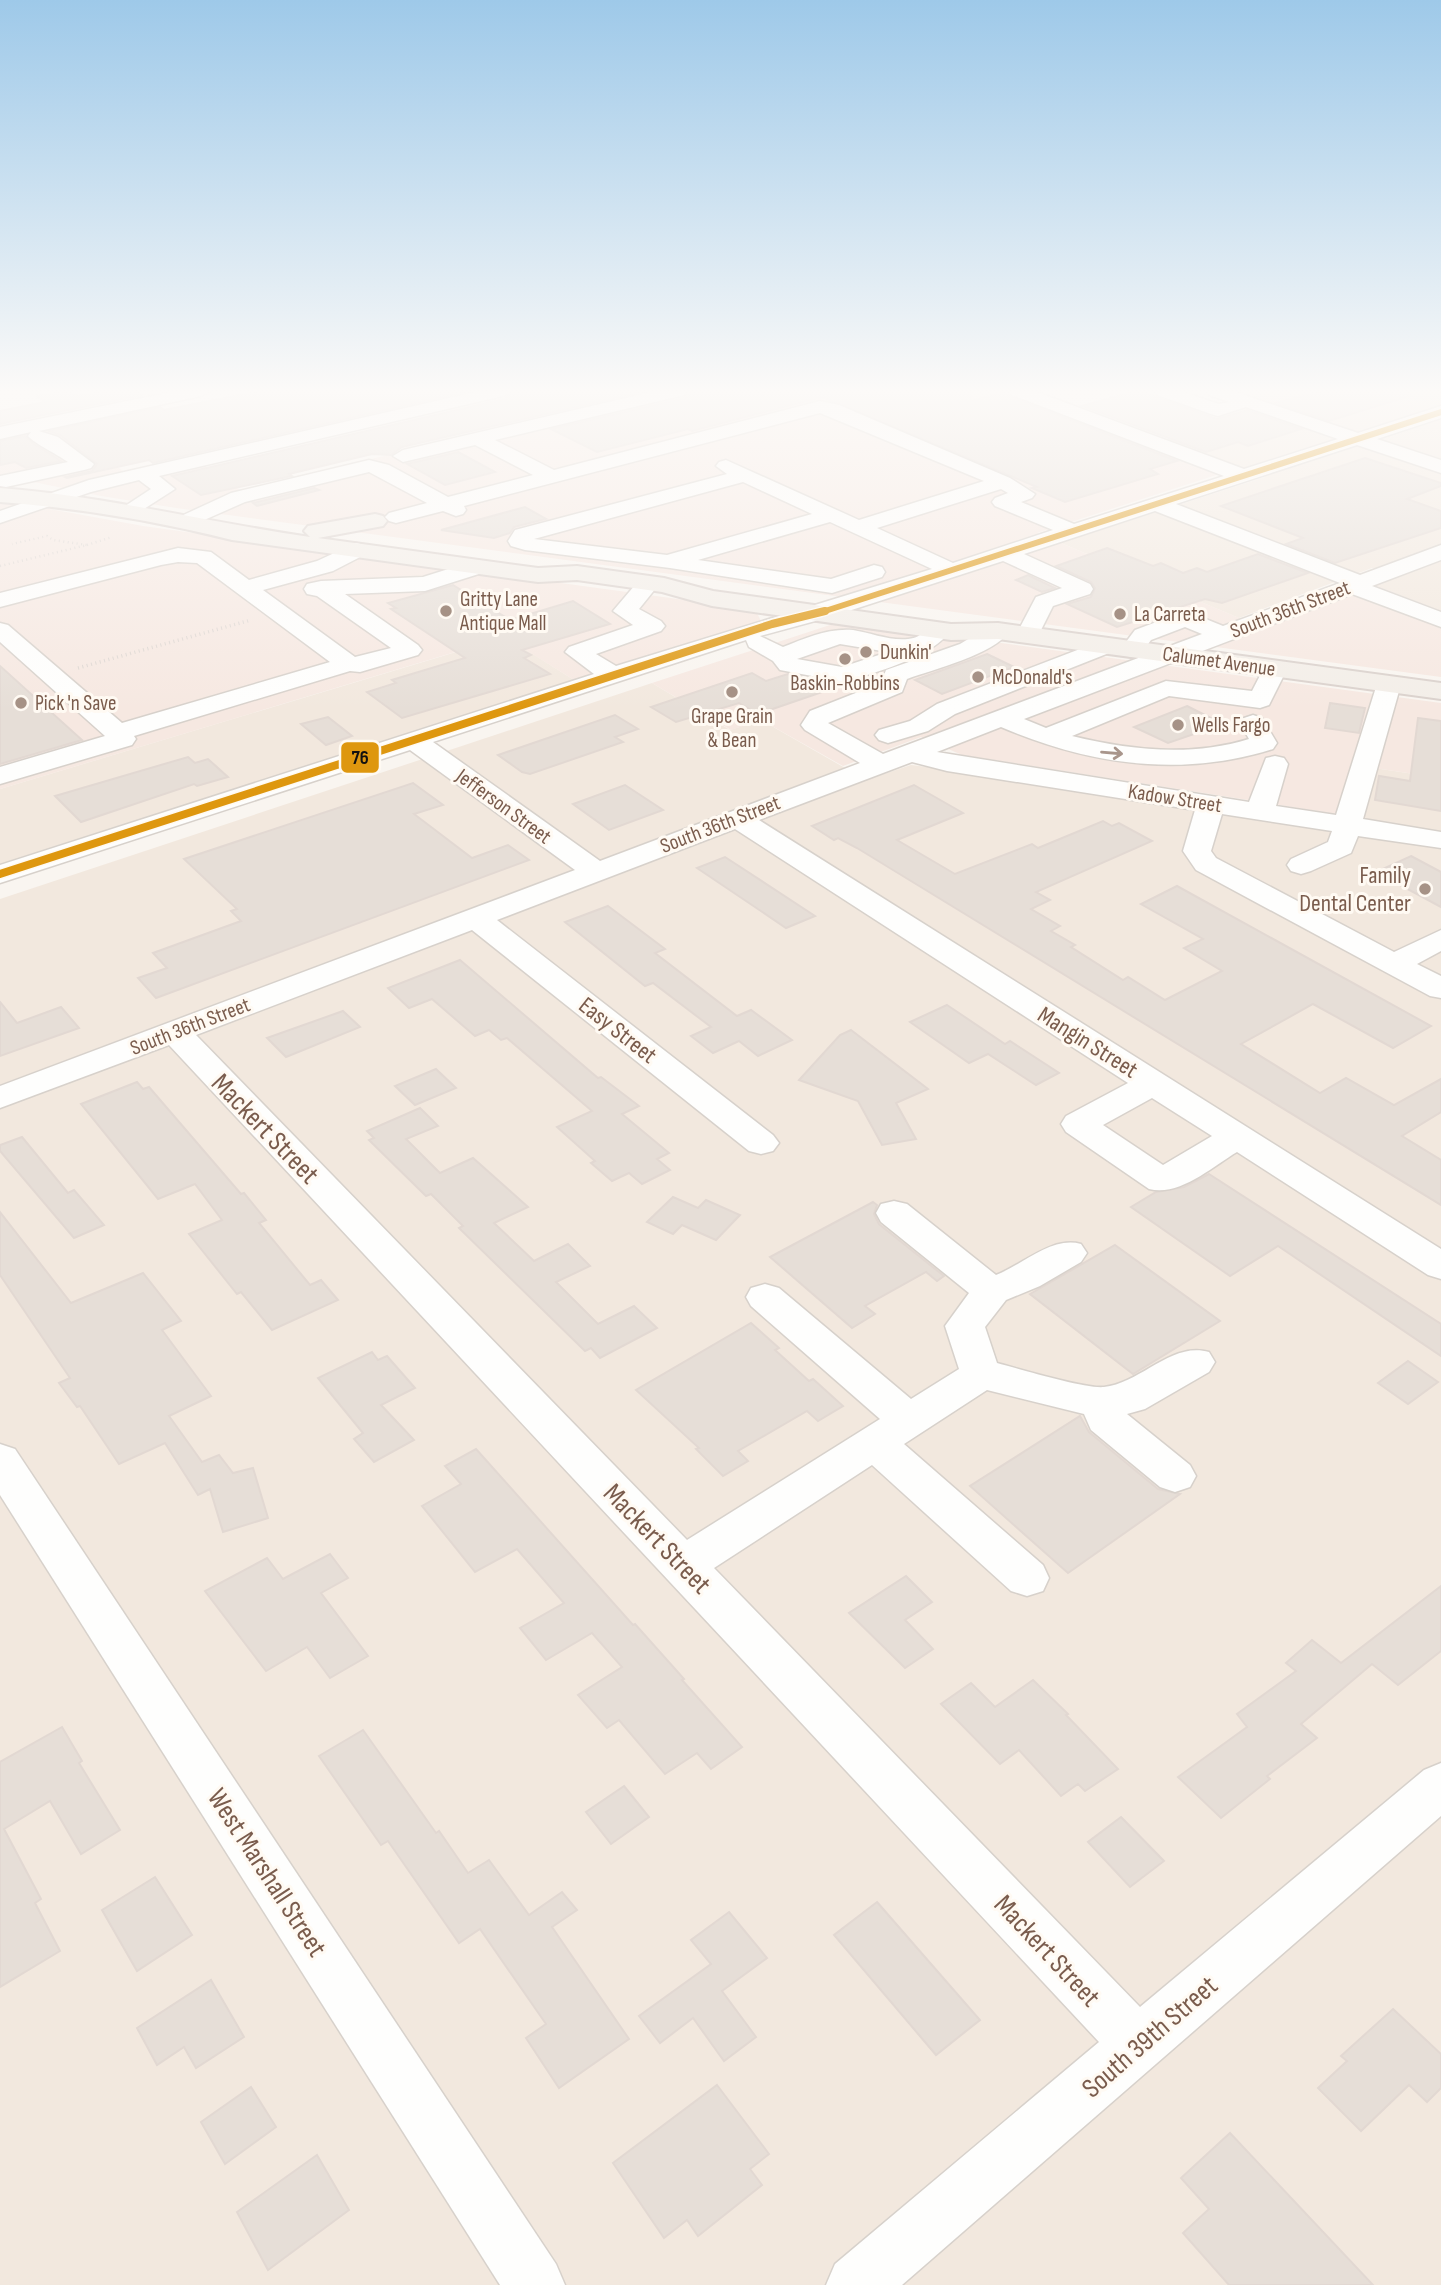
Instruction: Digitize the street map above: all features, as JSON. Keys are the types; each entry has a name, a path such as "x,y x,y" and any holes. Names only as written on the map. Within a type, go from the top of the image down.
{"main road":[{"name":"Calumet Avenue","path":"46,498 186,521 232,533 364,535 477,567 545,575 577,573 661,577 964,621 998,631 1441,691"},
{"name":"Calumet Avenue","path":"186,521 225,519 364,535 552,563 577,573"},
{"path":"232,533 301,563"},
{"name":"Calumet Avenue","path":"661,577 705,597 939,630 965,633 998,631"}],"street":[{"path":"0,517 27,510 54,498"},
{"path":"126,512 150,498"},
{"path":"186,521 237,498"},
{"path":"424,498 444,513"},
{"path":"240,584 301,563 364,535 444,513 519,498"},
{"path":"564,498 597,516"},
{"path":"664,498 523,535 519,541 661,577 844,521"},
{"path":"794,498 951,570"},
{"path":"613,674 577,652 653,626 625,611 661,577 844,521 939,498"},
{"path":"1015,498 1002,502 1073,531"},
{"path":"1044,519 1112,498"},
{"path":"0,893 420,746 613,674 772,624 848,604 1176,498"},
{"path":"1156,504 1441,620"},
{"path":"240,584 326,566 364,535"},
{"name":"South 36th Street","path":"0,1098 1441,552"},
{"path":"1004,553 1082,589 1044,602 1028,635"},
{"path":"0,600 178,555 203,557 240,584 264,610 349,664"},
{"path":"696,567 832,586 923,557"},
{"path":"264,610 321,588 425,584 477,567"},
{"path":"117,733 349,664 360,665 410,650 321,588"},
{"path":"0,874 757,642 807,625 821,617 822,612"},
{"path":"1132,650 1143,635 1186,618 1222,635"},
{"path":"0,630 123,740 0,776"},
{"path":"757,642 782,656 789,665 844,675 904,654 911,648 932,640 939,630"},
{"path":"880,764 819,716 893,687 895,675 968,649 998,631"},
{"path":"782,656 839,637 911,648"},
{"path":"849,739 907,711 935,709 1046,665 1106,646"},
{"path":"935,709 1102,752 1168,758 1239,753 1264,743 1257,712 1275,669"},
{"path":"1301,865 1341,847 1389,684"},
{"path":"1046,737 1166,688 1257,712"},
{"name":"Jefferson Street","path":"420,746 595,871"},
{"name":"Kadow Street","path":"909,753 947,763 1441,840"},
{"path":"1260,812 1275,764"},
{"path":"1211,804 1197,851 1206,864 1441,989"},
{"name":"Mangin Street","path":"736,818 1441,1266"},
{"name":"Easy Street","path":"475,917 761,1143"},
{"path":"1394,964 1441,939"},
{"name":"Mackert Street","path":"175,1032 1139,2045"},
{"path":"1153,1083 1078,1125 1162,1181 1237,1137"},
{"path":"894,1213 992,1291"},
{"path":"981,1374 965,1326 992,1291 1027,1278 1068,1252"},
{"path":"765,1297 1027,1578"},
{"path":"683,1565 981,1374 1100,1403 1131,1398 1195,1362"},
{"path":"1100,1403 1106,1419 1175,1476"},
{"name":"West Marshall Street","path":"0,1461 535,2285"},
{"name":"South 39th Street","path":"856,2285 1441,1785"}],"path":[{"path":"12,544 47,536 53,540 87,545"},
{"path":"0,566 112,537"},
{"path":"68,671 264,610"}],"shaded area":[{"path":"111,498 1146,498 1037,533 1263,628 1374,585 1441,611 1441,677"},
{"path":"1201,498 1441,498 1441,611 1374,585 1395,577 1372,568 1239,618 1061,543"},
{"path":"0,500 143,526 751,609 756,611 761,621 574,680 505,637 0,789"},
{"path":"854,623 1441,703 1441,778 1374,768 1362,818 962,755 921,737 843,766 761,720 731,730 652,683 833,624"},
{"path":"506,637 574,680 0,866 0,789"},
{"path":"652,683 730,730 761,720 866,780 911,765 1358,835 1374,768 1441,778 1441,2285 0,2285 0,899"}],"building":[{"path":"275,498 289,498 257,506 253,503"},
{"path":"1055,498 1080,498 1065,502"},
{"path":"1246,498 1411,498 1407,499 1441,511 1441,528 1335,563 1286,544 1303,538 1221,506"},
{"path":"525,507 546,519 514,527 510,533 494,538 441,530"},
{"path":"1107,548 1153,566 1161,563 1183,573 1197,568 1207,572 1258,554 1308,573 1222,603 1205,599 1117,627 1067,604 1091,597 1095,588 1091,582 1056,566"},
{"path":"1028,575 1055,588 1042,592 1016,580"},
{"path":"453,585 510,620 573,601 610,624 522,650 531,655 524,658 550,674 402,718 367,692 396,683 392,680 465,658 391,609 396,608 388,603"},
{"path":"987,654 1014,667 942,694 915,680"},
{"name":"Pick 'n Save","path":"0,666 82,740 0,764"},
{"name":"Grape Grain & Bean","path":"752,673 766,681 788,674 805,677 828,690 758,714 739,703 676,722 651,707"},
{"path":"1330,703 1365,708 1359,733 1325,728"},
{"name":"Wells Fargo","path":"1187,706 1223,724 1168,743 1134,727"},
{"path":"615,715 638,729 615,737 623,742 530,774 522,772 498,755"},
{"path":"328,717 352,736 326,745 301,724"},
{"path":"1418,718 1441,721 1441,811 1375,800 1379,776 1410,781"},
{"path":"188,757 195,763 208,759 228,777 197,786 194,784 81,822 55,796"},
{"path":"413,783 443,805 414,814 472,858 508,845 529,860 156,998 138,978 167,968 153,953 241,921 231,911 237,909 184,859"},
{"path":"625,785 663,810 609,830 573,804"},
{"path":"914,785 963,813 897,840 955,874 1032,844 1038,848 1103,821 1112,826 1119,823 1152,841 1036,892 1050,900 1031,909 1060,926 1051,931 1075,945 1071,947 1123,980 1128,977 1165,1000 1222,971 1184,948 1203,939 1141,904 1177,886 1431,1026 1393,1048 1313,1004 1241,1044 1320,1093 1346,1078 1394,1105 1441,1079 1441,1112 1402,1136 1441,1160 1441,1205 857,848 838,838 834,840 812,826"},
{"name":"Family Dental Center","path":"1411,856 1441,872 1441,907 1376,872"},
{"path":"725,857 815,916 786,928 697,868"},
{"path":"608,906 665,949 655,953 737,1016 751,1010 792,1040 758,1056 739,1041 713,1053 691,1036 711,1027 653,983 645,986 565,922"},
{"path":"460,960 598,1078 601,1077 639,1106 622,1114 669,1153 657,1159 670,1170 642,1184 629,1173 612,1181 591,1163 595,1161 557,1127 592,1111 507,1038 501,1040 489,1030 475,1036 432,999 409,1008 388,988"},
{"path":"0,1002 17,1023 61,1007 79,1028 0,1056"},
{"path":"947,1005 1005,1044 1010,1041 1059,1073 1036,1085 988,1054 969,1063 910,1022"},
{"path":"343,1011 360,1027 286,1057 267,1038"},
{"path":"851,1030 928,1089 896,1103 916,1139 882,1145 858,1101 799,1080 840,1035"},
{"path":"436,1069 456,1088 415,1105 395,1086"},
{"path":"137,1082 143,1089 149,1087 241,1194 244,1193 266,1220 259,1223 310,1285 321,1280 338,1300 272,1330 241,1292 237,1294 189,1234 222,1220 195,1184 158,1199 81,1104"},
{"path":"420,1108 438,1126 406,1139 440,1173 473,1158 528,1207 494,1223 534,1261 568,1244 590,1266 556,1282 598,1324 634,1306 657,1328 600,1358 591,1348 585,1351 459,1228 463,1226 431,1194 426,1196 369,1140 374,1138 367,1131"},
{"path":"22,1137 68,1193 74,1190 104,1225 74,1238 0,1151 0,1145"},
{"path":"1209,1174 1441,1324 1441,1356 1278,1246 1230,1276 1131,1207 1156,1192 1184,1187"},
{"path":"673,1197 698,1208 706,1200 740,1215 716,1240 682,1225 673,1234 647,1222"},
{"path":"873,1202 877,1205 874,1214 879,1224 944,1276 937,1281 926,1272 865,1306 875,1314 852,1328 770,1257"},
{"path":"0,1212 71,1303 143,1273 181,1321 162,1330 211,1396 169,1416 202,1462 219,1455 233,1473 253,1468 268,1518 223,1532 210,1489 198,1495 165,1443 119,1464 80,1406 77,1407 59,1383 70,1378 0,1275"},
{"path":"1115,1245 1220,1321 1133,1374 1030,1294"},
{"path":"751,1323 779,1348 775,1350 809,1381 813,1379 843,1406 818,1421 807,1411 738,1451 748,1461 723,1476 696,1449 699,1448 636,1390"},
{"path":"372,1352 378,1360 387,1356 415,1388 381,1405 414,1440 374,1462 354,1439 363,1433 318,1378"},
{"path":"1408,1361 1438,1382 1408,1404 1378,1383"},
{"path":"1080,1416 1089,1432 1158,1489 1180,1494 1068,1573 970,1486"},
{"path":"476,1449 742,1747 711,1769 697,1753 665,1774 619,1720 607,1728 578,1695 622,1667 592,1633 546,1660 520,1628 564,1603 517,1549 475,1572 422,1506 461,1484 445,1466"},
{"path":"330,1554 348,1578 321,1593 368,1656 330,1678 307,1647 266,1671 205,1591 267,1558 283,1579"},
{"path":"906,1576 932,1602 905,1620 933,1649 905,1668 849,1613"},
{"path":"1441,1586 1441,1651 1398,1685 1372,1664 1301,1724 1317,1738 1267,1776 1270,1779 1221,1818 1178,1777 1247,1727 1237,1714 1296,1671 1286,1663 1312,1640 1341,1663"},
{"path":"1033,1680 1118,1769 1085,1791 1078,1784 1061,1796 1019,1750 1000,1764 941,1704 971,1683 995,1707"},
{"path":"62,1727 82,1761 79,1763 120,1830 81,1854 50,1801 4,1829 41,1899 35,1903 60,1951 0,1987 0,1762"},
{"path":"363,1730 436,1833 439,1831 468,1873 489,1860 529,1915 562,1892 577,1910 552,1927 629,2039 559,2088 526,2038 546,2024 480,1929 459,1943 388,1841 381,1845 319,1756"},
{"path":"624,1786 649,1817 611,1844 586,1812"},
{"path":"1121,1817 1164,1861 1130,1887 1088,1842"},
{"path":"155,1877 192,1935 137,1971 102,1910"},
{"path":"877,1902 980,2020 936,2055 834,1935"},
{"path":"729,1912 767,1958 722,1991 756,2037 724,2061 693,2018 660,2043 639,2016 711,1964 691,1940"},
{"path":"211,1980 244,2037 196,2068 184,2047 157,2065 137,2028"},
{"path":"1393,2009 1441,2054 1441,2088 1427,2102 1409,2085 1361,2131 1318,2088 1347,2061 1341,2056"},
{"path":"717,2085 769,2154 750,2169 762,2185 698,2236 687,2220 664,2238 613,2163"},
{"path":"251,2087 276,2127 225,2164 201,2122"},
{"path":"1230,2133 1373,2285 1229,2285 1183,2233 1209,2209 1181,2178"},
{"path":"317,2155 349,2210 268,2270 237,2212"}],"transit line":[{"name":"76","path":"0,874 772,624 822,612 1176,498"}],"place":[{"name":"Gritty Lane Antique Mall","path":"446,611"},
{"name":"La Carreta","path":"1120,614"},
{"name":"Dunkin'","path":"866,652"},
{"name":"Baskin-Robbins","path":"845,659"},
{"name":"McDonald's","path":"978,677"},
{"name":"Grape Grain & Bean","path":"732,692"},
{"name":"Pick 'n Save","path":"21,703"},
{"name":"Wells Fargo","path":"1178,725"},
{"name":"Family Dental Center","path":"1425,889"}]}
